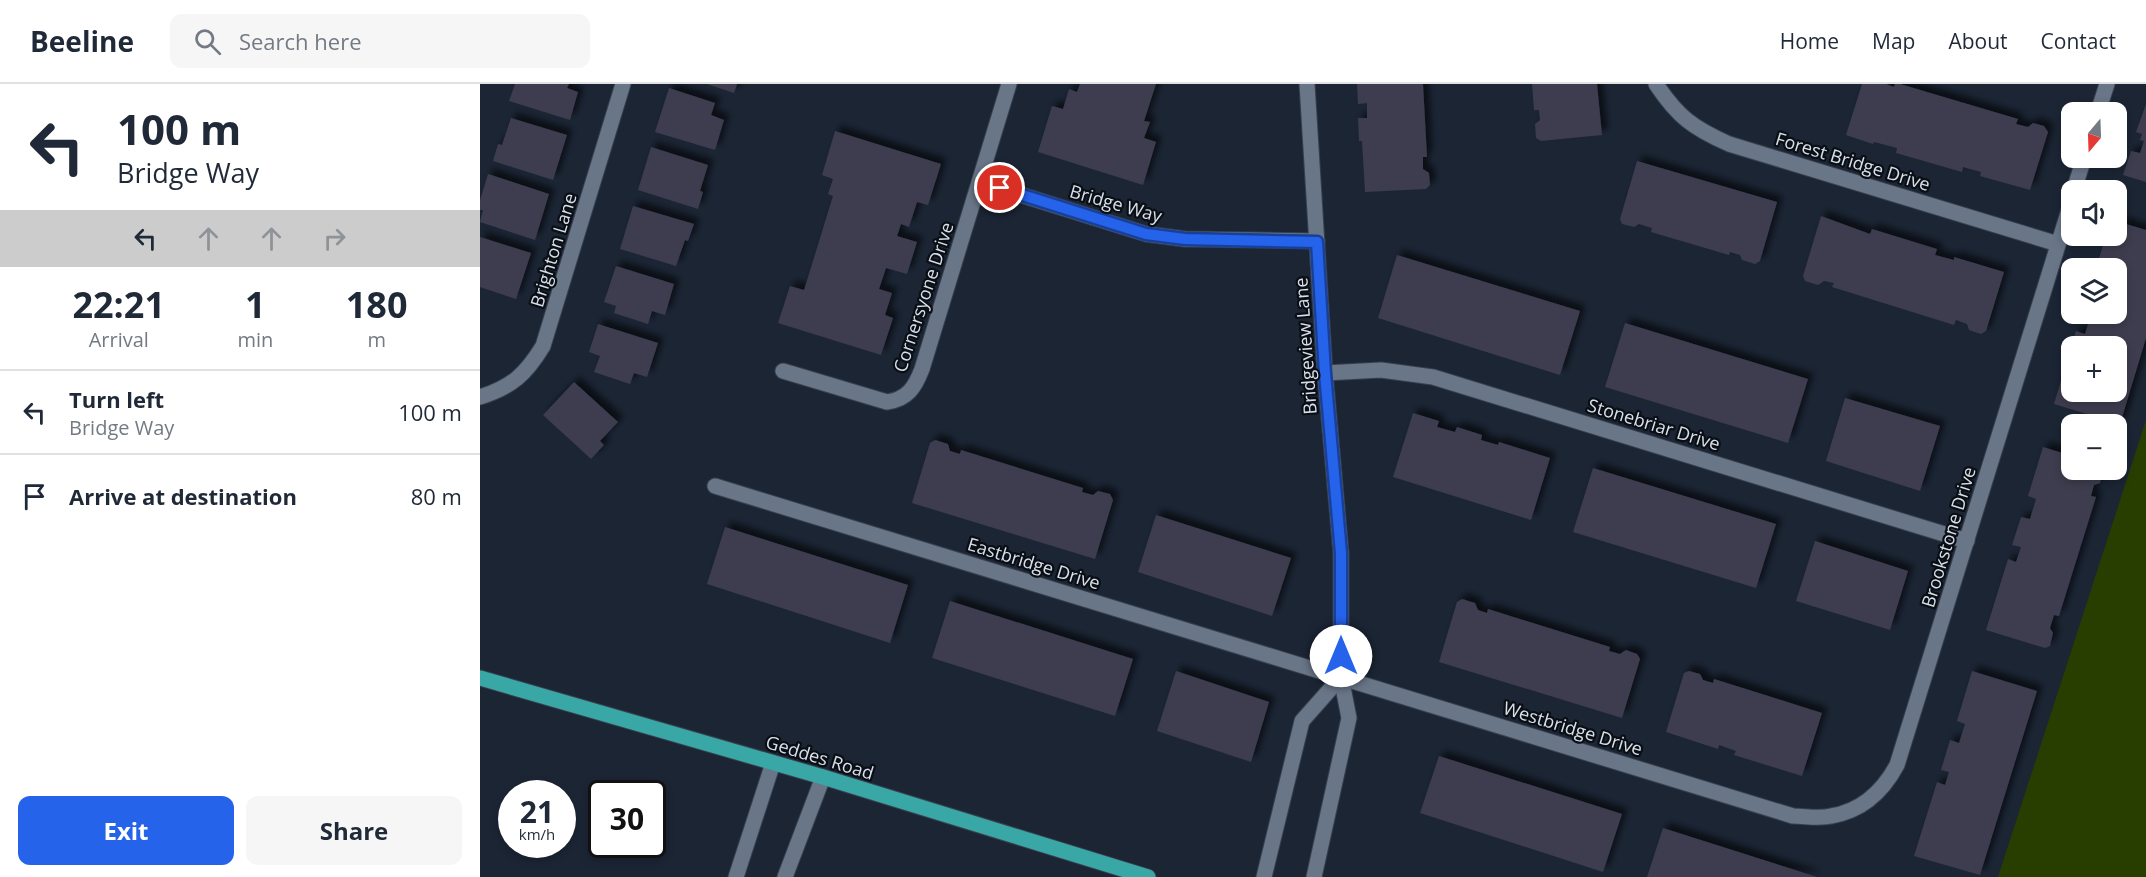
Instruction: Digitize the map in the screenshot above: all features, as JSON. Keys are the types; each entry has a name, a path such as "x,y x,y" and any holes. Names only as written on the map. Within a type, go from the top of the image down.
{"main road":[{"name":"Geddes Road","path":"480,678 823,777 1148,877"}],"street":[{"name":"Brighton Lane","path":"480,397 511,384 531,367 543,346 623,84"},
{"name":"Cornersyone Drive","path":"783,371 878,401 897,400 908,395 916,384 922,369 1009,84"},
{"name":"Bridgeview Lane","path":"1308,84 1325,373 1341,553 1341,677 1349,718 1314,877"},
{"name":"Forest Bridge Drive","path":"1656,84 1683,118 1700,131 1729,144 2058,244"},
{"path":"2101,102 2107,84"},
{"name":"Bridge Way","path":"980,182 1146,234 1185,239 1317,242"},
{"name":"Brookstone Drive","path":"1793,816 1830,817 1854,810 1876,794 1897,765 2061,235"},
{"name":"Stonebriar Drive","path":"1325,373 1381,370 1433,377 1967,541"},
{"name":"Eastbridge Drive","path":"715,486 1341,677"},
{"path":"1264,877 1302,721 1341,677"},
{"name":"Westbridge Drive","path":"1341,677 1793,816"},
{"path":"736,877 773,763"},
{"path":"785,877 823,777"}],"green space":[{"path":"2146,420 2146,877 1998,877 2127,480"}],"building":[{"path":"515,84 569,84 567,88 578,92 570,120 509,101"},
{"path":"707,84 737,84 734,93"},
{"path":"1080,84 1156,84 1144,121 1150,122 1144,138 1156,142 1143,185 1038,152 1052,106 1063,109 1069,89 1077,92"},
{"path":"1357,84 1423,84 1427,157 1423,157 1423,169 1429,173 1430,185 1426,189 1365,192 1362,141 1359,141 1358,118 1367,118 1367,103 1358,104"},
{"path":"1532,84 1597,84 1602,135 1541,141 1536,138 1535,124 1540,120 1539,110 1534,110"},
{"path":"1862,84 1886,84 1894,87 1895,84 1900,84 2018,119 2016,124 2028,127 2033,123 2044,126 2048,132 2030,190 1980,176 1981,172 1963,167 1962,172 1896,153 1897,148 1874,142 1873,144 1846,135"},
{"path":"669,88 715,103 711,115 724,120 715,150 655,132"},
{"path":"2146,104 2146,182 2123,175 2131,151 2140,153 2144,141 2140,140 2142,134 2136,132"},
{"path":"511,118 567,135 553,180 493,161 498,144 502,145"},
{"path":"835,131 941,164 928,205 917,202 909,227 901,224 897,236 917,242 907,274 886,268 879,289 892,293 885,315 893,318 881,355 778,323 790,286 804,290 833,196 828,194 833,179 822,175"},
{"path":"651,147 708,165 700,191 703,192 698,209 638,190"},
{"path":"1637,161 1777,202 1760,261 1755,264 1742,260 1740,255 1730,252 1729,255 1651,232 1652,228 1639,224 1634,227 1622,224 1620,219"},
{"path":"488,174 549,194 535,240 480,222 483,210 480,210 480,200"},
{"path":"633,206 694,224 688,241 685,240 676,266 620,249"},
{"path":"1821,216 1870,234 1872,229 1937,249 1935,255 1954,260 1954,257 2004,272 1986,331 1981,334 1969,330 1967,324 1956,320 1954,325 1832,287 1834,283 1824,281 1818,285 1805,281 1803,276"},
{"path":"2127,224 2146,230 2146,338 2127,401 2127,336 2074,336 2076,331 2085,334 2088,324 2127,324 2127,258 2099,258 2103,246 2127,246"},
{"path":"480,237 531,253 516,299 480,287"},
{"path":"1397,255 1580,311 1560,375 1378,318"},
{"path":"616,266 674,284 665,315 652,311 648,324 614,313 616,306 604,302"},
{"path":"1625,323 1808,379 1788,443 1605,387"},
{"path":"598,324 658,343 647,377 634,373 630,384 594,372 600,356 589,352"},
{"path":"2061,381 2061,402 2127,402 2123,414 2087,414 2054,404"},
{"path":"574,382 618,422 600,441 604,445 591,459 543,415"},
{"path":"1845,398 1940,426 1920,491 1826,461"},
{"path":"1413,413 1439,421 1437,427 1455,432 1457,427 1482,435 1481,440 1498,445 1499,442 1550,458 1531,520 1393,477"},
{"path":"935,440 948,444 950,451 960,454 961,450 1083,488 1082,492 1093,495 1098,491 1110,494 1113,500 1095,559 912,503 930,443"},
{"path":"2043,447 2061,453 2061,480 2101,480 2100,483 2094,485 2091,496 2096,497 2059,616 2054,615 2050,628 2053,633 2050,646 2045,648 1986,630 2008,559 2016,562 2021,547 2012,545 2021,517 2030,519 2036,499 2028,496"},
{"path":"1593,468 1776,524 1756,588 1573,532"},
{"path":"1156,515 1291,558 1272,616 1138,572"},
{"path":"725,527 908,585 890,643 707,584"},
{"path":"1815,541 1908,571 1890,630 1796,601"},
{"path":"1462,599 1475,603 1478,610 1487,613 1488,609 1610,647 1609,651 1620,654 1626,650 1637,654 1640,659 1622,718 1439,662 1457,602"},
{"path":"950,601 1133,659 1115,716 932,658"},
{"path":"1176,671 1269,702 1251,762 1157,731"},
{"path":"1689,671 1700,674 1703,680 1713,683 1714,679 1822,713 1802,776 1734,755 1736,751 1719,745 1718,749 1666,732 1684,673"},
{"path":"1972,671 2037,691 1980,875 1914,856 1937,782 1945,785 1949,772 1941,770 1950,740 1959,743 1965,724 1957,721"},
{"path":"1439,756 1622,814 1603,872 1420,813"},
{"path":"1663,828 1817,877 1647,877"}],"route":[{"path":"1000,188 1146,234 1185,239 1317,242 1325,373 1341,553 1341,656"}]}
